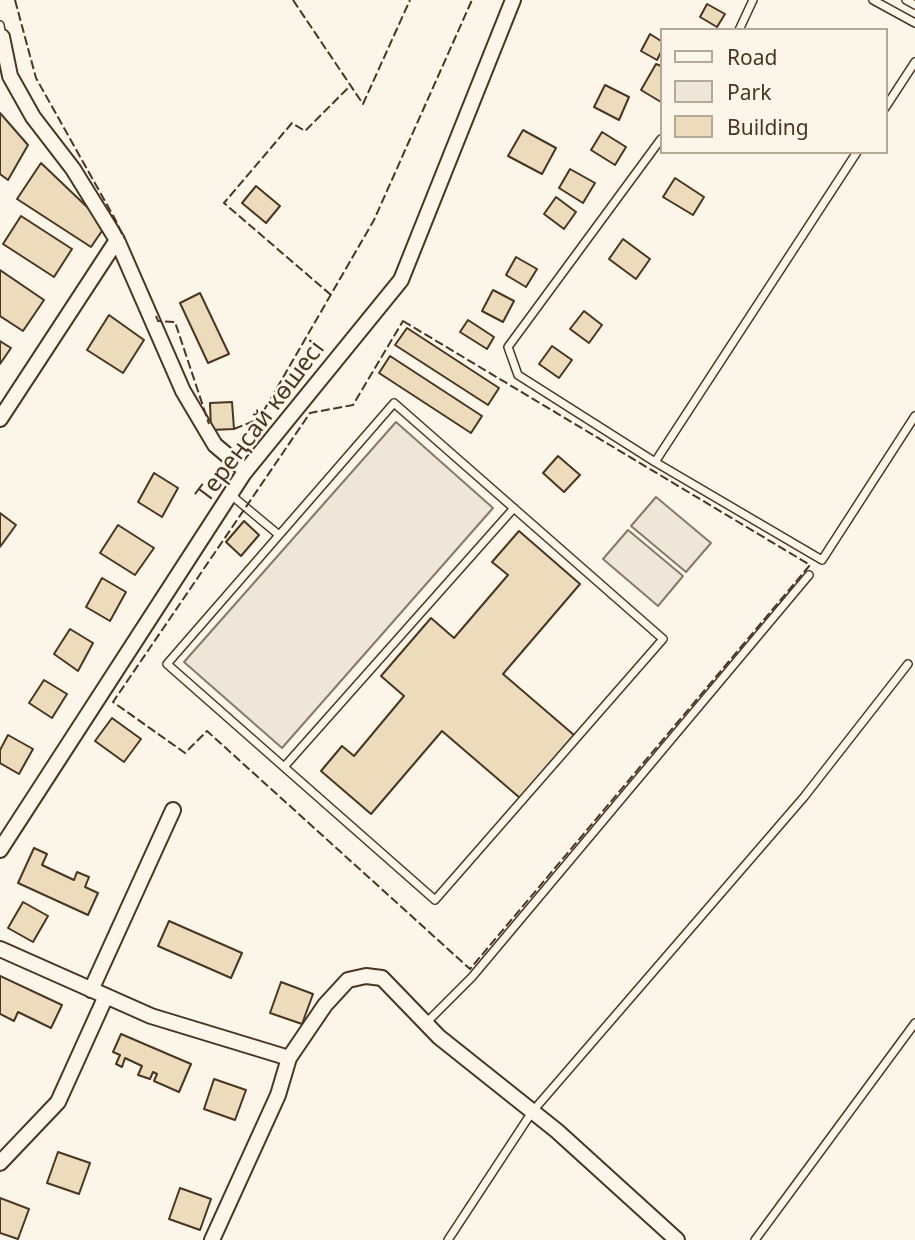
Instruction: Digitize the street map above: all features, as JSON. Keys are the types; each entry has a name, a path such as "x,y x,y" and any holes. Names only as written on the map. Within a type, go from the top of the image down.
{"street":[{"name":"Тереңсай көшесі","path":"0,850 246,471 401,280 513,0"},
{"path":"1,33 10,76 33,117 72,169 117,240 183,391 215,445 246,471"},
{"path":"0,419 117,240"},
{"path":"91,990 173,810"},
{"path":"0,949 151,1016 289,1058"},
{"path":"212,1240 278,1095 289,1058 325,1005 348,980 366,976 382,978 439,1037 532,1112 677,1240"},
{"path":"0,1163 58,1102 106,996"}],"lane":[{"path":"739,28 753,0"},
{"path":"873,0 915,23"},
{"path":"906,0 915,5"},
{"path":"887,105 915,62"},
{"path":"660,140 508,348 518,375 655,462 822,560 915,416"},
{"path":"655,462 856,154"},
{"path":"394,403 514,508 663,639 435,900 167,664 394,403"},
{"path":"231,495 279,536"},
{"path":"284,767 514,508"},
{"path":"426,1023 472,977 809,575"},
{"path":"448,1240 532,1112 804,797 908,664"},
{"path":"755,1240 915,1023"}],"green space":[{"path":"396,422 493,508 282,748 184,662"},
{"path":"656,497 711,543 686,572 631,526"},
{"path":"628,530 683,576 658,606 603,559"}],"building":[{"path":"707,4 725,14 717,27 700,17"},
{"path":"650,34 660,40 657,60 641,51"},
{"path":"656,64 660,66 660,101 641,90"},
{"path":"605,85 629,97 619,120 594,107"},
{"path":"0,113 28,145 8,180 0,174"},
{"path":"523,130 556,148 542,174 508,156"},
{"path":"602,132 626,147 615,165 591,150"},
{"path":"41,163 106,225 91,247 17,199"},
{"path":"570,169 595,183 583,203 559,188"},
{"path":"675,178 704,197 693,215 663,197"},
{"path":"256,186 280,206 266,223 242,203"},
{"path":"556,197 576,212 564,229 544,214"},
{"path":"21,216 72,249 54,277 3,244"},
{"path":"623,239 650,259 636,279 609,259"},
{"path":"516,257 537,269 526,287 506,275"},
{"path":"0,270 44,300 23,331 0,316"},
{"path":"493,290 514,301 503,322 482,311"},
{"path":"200,293 229,354 208,363 180,303"},
{"path":"584,311 602,325 589,343 570,329"},
{"path":"109,315 144,340 123,373 87,350"},
{"path":"468,320 494,337 487,349 460,332"},
{"path":"407,328 499,388 488,405 395,345"},
{"path":"0,341 11,348 0,364"},
{"path":"552,346 572,360 559,378 539,364"},
{"path":"390,356 482,416 471,433 379,373"},
{"path":"232,402 234,429 211,430 210,403"},
{"path":"558,456 580,475 564,492 543,473"},
{"path":"154,473 178,488 162,517 138,502"},
{"path":"0,513 16,525 0,547"},
{"path":"244,521 259,535 241,556 226,542"},
{"path":"118,525 154,548 135,575 100,553"},
{"path":"519,531 580,584 503,674 574,735 520,798 442,731 371,814 321,771 342,746 354,756 404,696 381,676 431,618 454,638 508,575 492,562"},
{"path":"102,578 126,592 110,621 86,607"},
{"path":"70,629 93,643 78,671 54,654"},
{"path":"44,680 67,694 52,718 29,703"},
{"path":"112,718 141,739 124,762 95,741"},
{"path":"8,735 33,749 19,774 0,763 0,750"},
{"path":"34,848 47,854 42,865 74,880 77,872 89,877 85,887 98,893 88,915 18,883"},
{"path":"23,902 48,916 33,942 8,928"},
{"path":"169,921 242,953 231,978 158,946"},
{"path":"0,976 62,1005 51,1028 18,1012 14,1021 0,1014"},
{"path":"281,982 313,994 302,1024 270,1013"},
{"path":"121,1034 191,1064 179,1092 154,1081 157,1074 153,1072 150,1079 138,1075 142,1066 125,1058 122,1067 116,1064 120,1055 113,1052"},
{"path":"214,1079 246,1090 235,1120 204,1109"},
{"path":"58,1152 90,1163 79,1194 47,1183"},
{"path":"180,1188 211,1199 200,1230 169,1219"},
{"path":"0,1198 29,1209 18,1239 0,1233"}],"fence":[{"path":"15,0 36,78 124,238"},
{"path":"293,0 363,104 410,0"},
{"path":"234,429 259,419 374,220 472,0"},
{"path":"331,295 224,203 292,123 305,131 350,86"},
{"path":"156,316 158,321 175,322 209,424"},
{"path":"403,321 810,565 470,969 207,731 185,753 113,702 310,413 353,405 403,321"}]}
